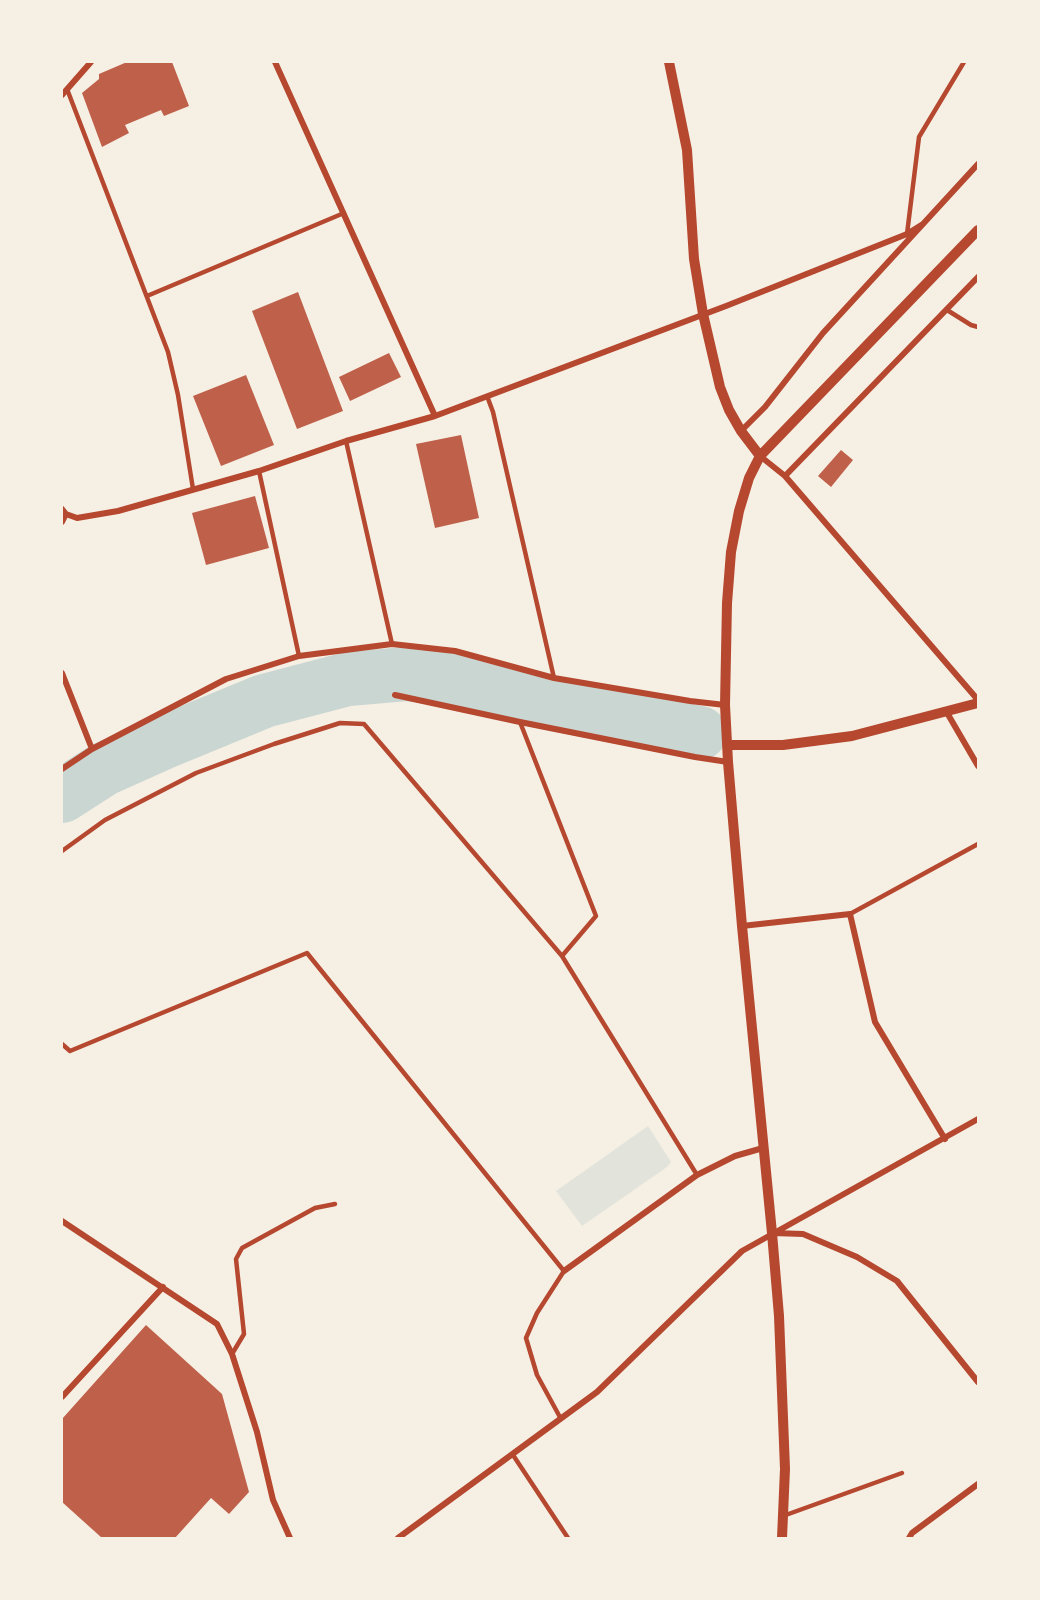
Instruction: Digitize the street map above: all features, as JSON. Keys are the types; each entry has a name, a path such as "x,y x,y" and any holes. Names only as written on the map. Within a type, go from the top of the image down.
{"street":[{"path":"64,92 91,62"},
{"path":"275,62 435,416"},
{"path":"669,62 687,150 694,259 703,314 720,387 729,410 760,456 784,476 978,701 852,736 783,745 727,745"},
{"path":"741,431 765,407 823,333 978,164"},
{"path":"62,522 64,512 77,518 118,510 259,471 346,441 435,416 907,234 923,224"},
{"path":"782,1539 785,1469 779,1316 727,745 725,705 727,603 731,552 739,511 749,478 760,456 978,230"},
{"path":"784,476 978,277"},
{"path":"62,769 92,749 226,680 299,656 392,644 455,651 554,678 725,705"},
{"path":"62,673 92,749"},
{"path":"395,695 520,722 728,762"},
{"path":"946,711 978,766"},
{"path":"742,926 850,914 875,1022 945,1139"},
{"path":"398,1539 597,1392 742,1251 978,1119"},
{"path":"564,1271 697,1175 735,1156 763,1148"},
{"path":"62,1221 217,1323 232,1354 257,1432 273,1500 290,1539"},
{"path":"772,1233 803,1234 857,1257 897,1281 978,1382"},
{"path":"62,1397 163,1287"},
{"path":"909,1539 912,1533 978,1484"}],"lane":[{"path":"907,234 919,137 964,62"},
{"path":"64,92 168,352 178,395 193,489"},
{"path":"147,296 344,213"},
{"path":"947,310 978,327"},
{"path":"487,396 493,412 554,678"},
{"path":"346,441 392,644"},
{"path":"259,471 299,656"},
{"path":"520,722 596,916 562,956"},
{"path":"62,851 105,820 195,773 340,723 364,724 562,956 697,1175"},
{"path":"850,914 978,844"},
{"path":"62,1044 70,1051 307,953 564,1271 537,1313 526,1338 537,1375 561,1419"},
{"path":"232,1354 244,1335 236,1259 242,1248 315,1208 335,1204"},
{"path":"513,1455 568,1539"},
{"path":"783,1516 902,1473"}],"shaded area":[{"path":"648,1126 671,1162 582,1226 556,1191"}],"building":[{"path":"127,62 172,62 189,106 164,116 161,110 125,125 129,133 102,147 82,93 99,79 99,74"},
{"path":"298,292 343,411 297,429 252,311"},
{"path":"389,353 401,377 350,401 339,377"},
{"path":"246,375 274,445 221,466 193,396"},
{"path":"461,435 479,518 435,528 416,444"},
{"path":"841,450 853,460 831,487 818,476"},
{"path":"255,496 269,548 206,565 192,513"},
{"path":"146,1325 222,1394 249,1492 229,1514 211,1498 175,1538 102,1538 62,1502 62,1419"}],"waterway":[{"path":"62,796 104,769 264,701 348,679 406,674 451,680 543,702 700,733"}]}
